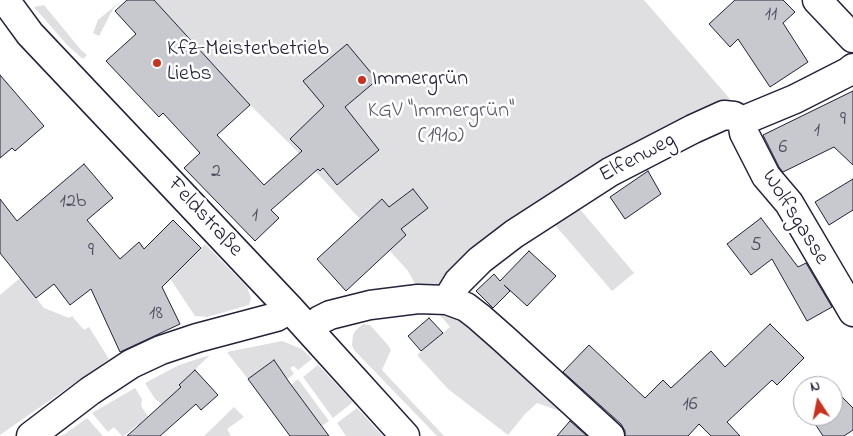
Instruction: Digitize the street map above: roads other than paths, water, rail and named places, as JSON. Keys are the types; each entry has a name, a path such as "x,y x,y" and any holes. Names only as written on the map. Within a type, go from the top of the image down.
{"street":[{"name":"Feldstraße","path":"5,0 30,34 309,329 404,436"},
{"path":"818,0 853,38"},
{"path":"742,121 795,99 853,68"},
{"name":"Elfenweg","path":"447,300 458,282 480,260 514,234 610,172 724,115 734,116 742,121"},
{"name":"Wolfsgasse","path":"742,121 744,133 766,176 789,203 853,312"},
{"path":"309,329 330,315 370,305 418,299 447,300 466,307 479,317 610,436"},
{"path":"31,436 90,391 131,364 161,350 197,338 276,317 290,309"}],"place":[{"name":"Kfz-Meisterbetrieb Liebs","path":"157,63"},
{"name":"Immergrün","path":"362,80"}],"park label":[{"name":"KGV \"Immergrün\" (1910)","path":"441,124"}]}
